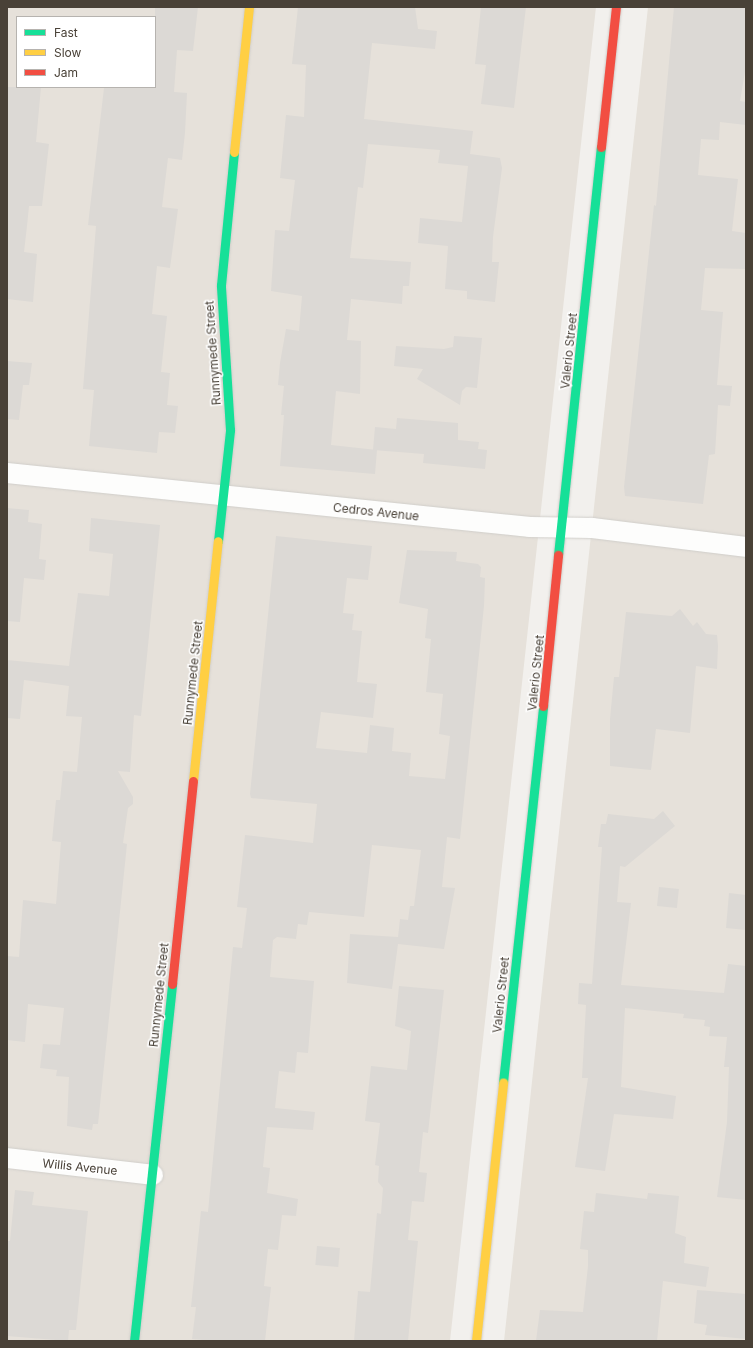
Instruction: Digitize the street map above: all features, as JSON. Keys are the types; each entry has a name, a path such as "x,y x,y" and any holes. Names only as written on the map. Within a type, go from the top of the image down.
{"street":[{"name":"Runnymede Street","path":"134,1341 230,430 221,284 249,7"},
{"name":"Valerio Street","path":"476,1341 563,527 616,7"},
{"name":"Cedros Avenue","path":"7,473 223,496 563,527 746,547"},
{"name":"Willis Avenue","path":"7,1158 152,1175"}],"shaded area":[{"path":"7,7 596,7 450,1341 7,1341"},
{"path":"648,7 746,7 746,1341 504,1341"}],"building":[{"path":"155,7 198,7 193,51 177,50 174,92 187,93 185,133 182,160 168,158 162,207 178,209 170,268 157,266 152,314 167,316 161,372 170,373 167,405 178,406 175,433 159,432 157,453 89,446 94,390 83,389 96,226 88,225 104,88 156,88"},
{"path":"298,7 415,7 418,29 437,31 435,49 372,43 364,119 473,131 470,154 500,158 502,168 493,237 492,262 499,262 495,302 467,299 467,291 445,289 448,246 418,243 420,218 462,222 468,166 438,163 440,150 368,144 363,188 358,187 350,258 411,262 409,286 403,286 402,304 351,299 347,340 361,341 360,394 336,391 331,445 377,450 375,474 280,466 284,415 281,415 284,386 278,385 280,363 286,329 299,331 302,296 271,291 275,230 289,231 295,180 280,178 286,115 304,117 306,65 292,64"},
{"path":"481,7 526,7 514,108 481,104 486,65 475,64"},
{"path":"674,7 746,7 746,66 740,101 746,102 746,125 720,122 719,140 701,139 698,175 738,179 732,231 746,233 746,269 705,268 701,310 723,312 717,385 732,386 730,406 718,405 715,454 709,455 703,504 625,496 624,487 654,205 656,206"},
{"path":"7,87 41,88 36,142 49,144 42,206 29,206 24,252 37,254 33,302 7,299"},
{"path":"454,336 482,338 477,388 466,387 462,391 460,405 417,379 423,369 394,366 396,346 444,349 453,347"},
{"path":"7,361 32,363 29,385 23,385 19,420 7,419"},
{"path":"397,418 458,423 458,440 479,442 478,449 487,450 485,469 423,463 424,454 373,450 375,427 396,429"},
{"path":"7,508 29,510 28,522 42,524 39,559 46,560 44,580 24,578 20,622 7,621"},
{"path":"91,518 160,525 141,716 134,715 130,772 118,771 133,797 133,804 128,808 123,843 127,844 98,1124 93,1124 92,1130 67,1126 69,1077 56,1076 57,1070 40,1068 43,1044 60,1045 64,1008 28,1004 25,1042 7,1040 7,956 19,957 23,900 56,904 61,842 52,841 56,800 60,800 63,771 77,772 82,717 66,716 69,686 24,680 20,719 7,718 7,660 69,666 78,593 109,596 113,554 89,551"},
{"path":"276,536 372,546 368,580 347,578 343,613 354,614 352,630 362,631 357,682 377,684 373,718 321,712 316,748 367,753 370,725 394,728 392,751 411,753 409,776 445,779 450,736 439,734 443,694 426,692 431,639 425,638 428,609 399,603 407,550 457,552 456,561 478,564 481,567 480,577 485,578 484,606 460,839 447,837 442,887 455,888 444,949 398,944 392,989 347,983 350,934 398,937 400,919 408,920 410,906 414,906 421,850 372,845 364,917 309,912 307,925 298,924 296,939 277,937 273,940 270,977 314,981 308,1053 297,1052 295,1073 279,1071 275,1108 315,1112 313,1130 267,1127 263,1167 270,1168 267,1193 298,1199 296,1216 282,1215 278,1250 268,1249 264,1286 271,1287 265,1341 213,1341 192,1339 196,1307 191,1307 201,1211 208,1212 233,947 242,948 247,908 237,907 245,835 313,843 317,804 251,798 250,794"},
{"path":"680,609 693,626 697,622 706,634 717,635 718,646 717,669 696,666 690,733 656,729 651,770 610,766 610,719 614,677 619,677 626,612 672,616"},
{"path":"663,811 675,826 625,867 620,866 617,902 631,903 621,985 724,993 728,964 746,966 746,1200 717,1197 727,1122 729,1067 724,1067 727,1037 709,1036 710,1027 704,1026 705,1020 683,1018 684,1014 625,1008 621,1087 676,1096 673,1119 614,1114 605,1171 575,1167 588,1078 582,1078 586,1005 578,1004 579,983 592,984 602,847 598,847 601,824 606,824 608,814 654,819"},
{"path":"659,887 679,889 677,908 657,906"},
{"path":"729,893 746,895 746,930 726,928"},
{"path":"399,986 444,990 428,1133 423,1132 419,1172 427,1173 424,1202 412,1201 408,1240 418,1241 408,1341 354,1341 358,1291 370,1292 377,1213 381,1214 383,1188 378,1182 379,1166 375,1165 380,1123 365,1121 371,1066 407,1070 411,1031 395,1026"},
{"path":"15,1190 34,1192 32,1205 88,1211 76,1330 69,1330 68,1341 7,1336 7,1241 10,1241"},
{"path":"596,1193 647,1199 648,1193 679,1196 675,1233 686,1237 684,1263 709,1267 706,1287 663,1281 657,1341 536,1341 540,1310 583,1312 588,1266 588,1250 580,1249 584,1211 594,1212"},
{"path":"317,1246 340,1248 338,1267 315,1265"},
{"path":"697,1290 746,1294 746,1339 705,1335 707,1325 694,1323"}],"traffic: fast":[{"path":"558,555 601,147"},
{"path":"218,541 230,430 221,285 234,152"},
{"path":"503,1082 543,706"},
{"path":"134,1341 172,984"}],"traffic: slow":[{"path":"234,152 249,7"},
{"path":"193,781 218,541"},
{"path":"476,1341 503,1082"}],"traffic: jam":[{"path":"601,147 616,7"},
{"path":"543,706 558,555"},
{"path":"172,984 193,781"}]}
